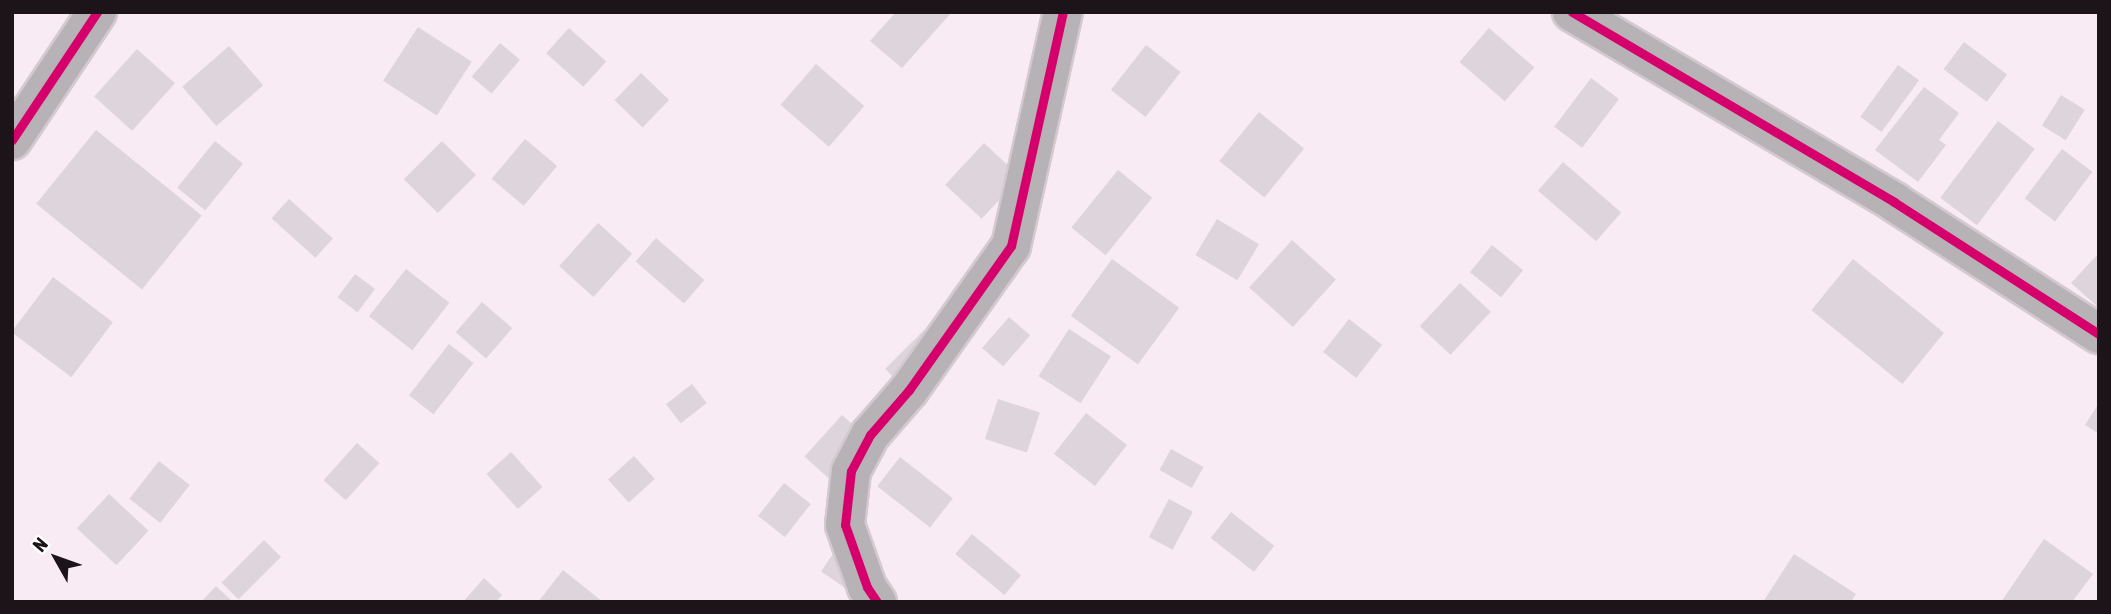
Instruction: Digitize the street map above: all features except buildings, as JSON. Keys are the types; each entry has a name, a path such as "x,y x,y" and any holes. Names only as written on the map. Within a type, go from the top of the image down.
{"street":[{"path":"12,140 97,12"},
{"path":"877,602 867,587 845,525 851,471 870,436 909,390 1011,246 1063,12"},
{"path":"1572,12 1894,202 2099,334"}],"cycle path":[{"path":"12,140 97,12"},
{"path":"877,602 867,587 845,525 851,471 870,435 909,390 1011,246 1063,12"},
{"path":"1572,12 1894,202 2099,334"}]}
